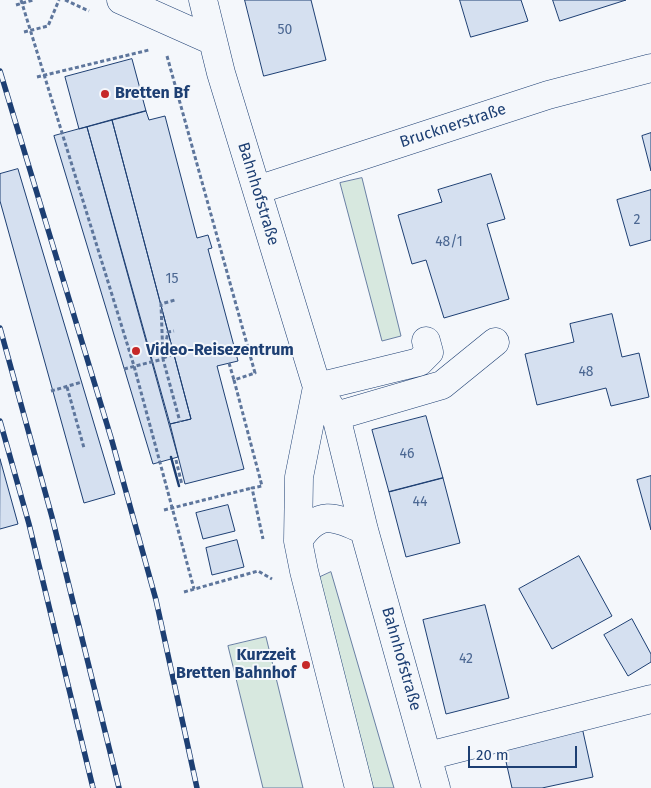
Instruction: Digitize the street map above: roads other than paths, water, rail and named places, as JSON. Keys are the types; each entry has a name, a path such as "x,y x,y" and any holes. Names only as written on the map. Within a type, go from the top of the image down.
{"street":[{"path":"122,0 213,42"},
{"name":"Bahnhofstraße","path":"202,0 317,387 336,416 364,530 436,788"},
{"name":"Brucknerstraße","path":"257,190 548,95 651,68"},
{"path":"317,387 419,362 429,352 426,341"},
{"path":"336,416 442,385 495,342"},
{"name":"Bahnhofstraße","path":"317,387 298,476 298,541 359,788"},
{"path":"298,541 307,527 321,518 340,519 364,530"},
{"path":"428,756 651,699"}],"railway":[{"path":"0,71 112,441 156,600 197,788"},
{"path":"0,328 52,517 119,788"},
{"path":"0,421 29,524 93,788"}],"place":[{"name":"Bretten Bf","path":"105,94"},
{"name":"Video-Reisezentrum","path":"136,351"},
{"name":"Kurzzeit Bretten Bahnhof","path":"306,665"}]}
